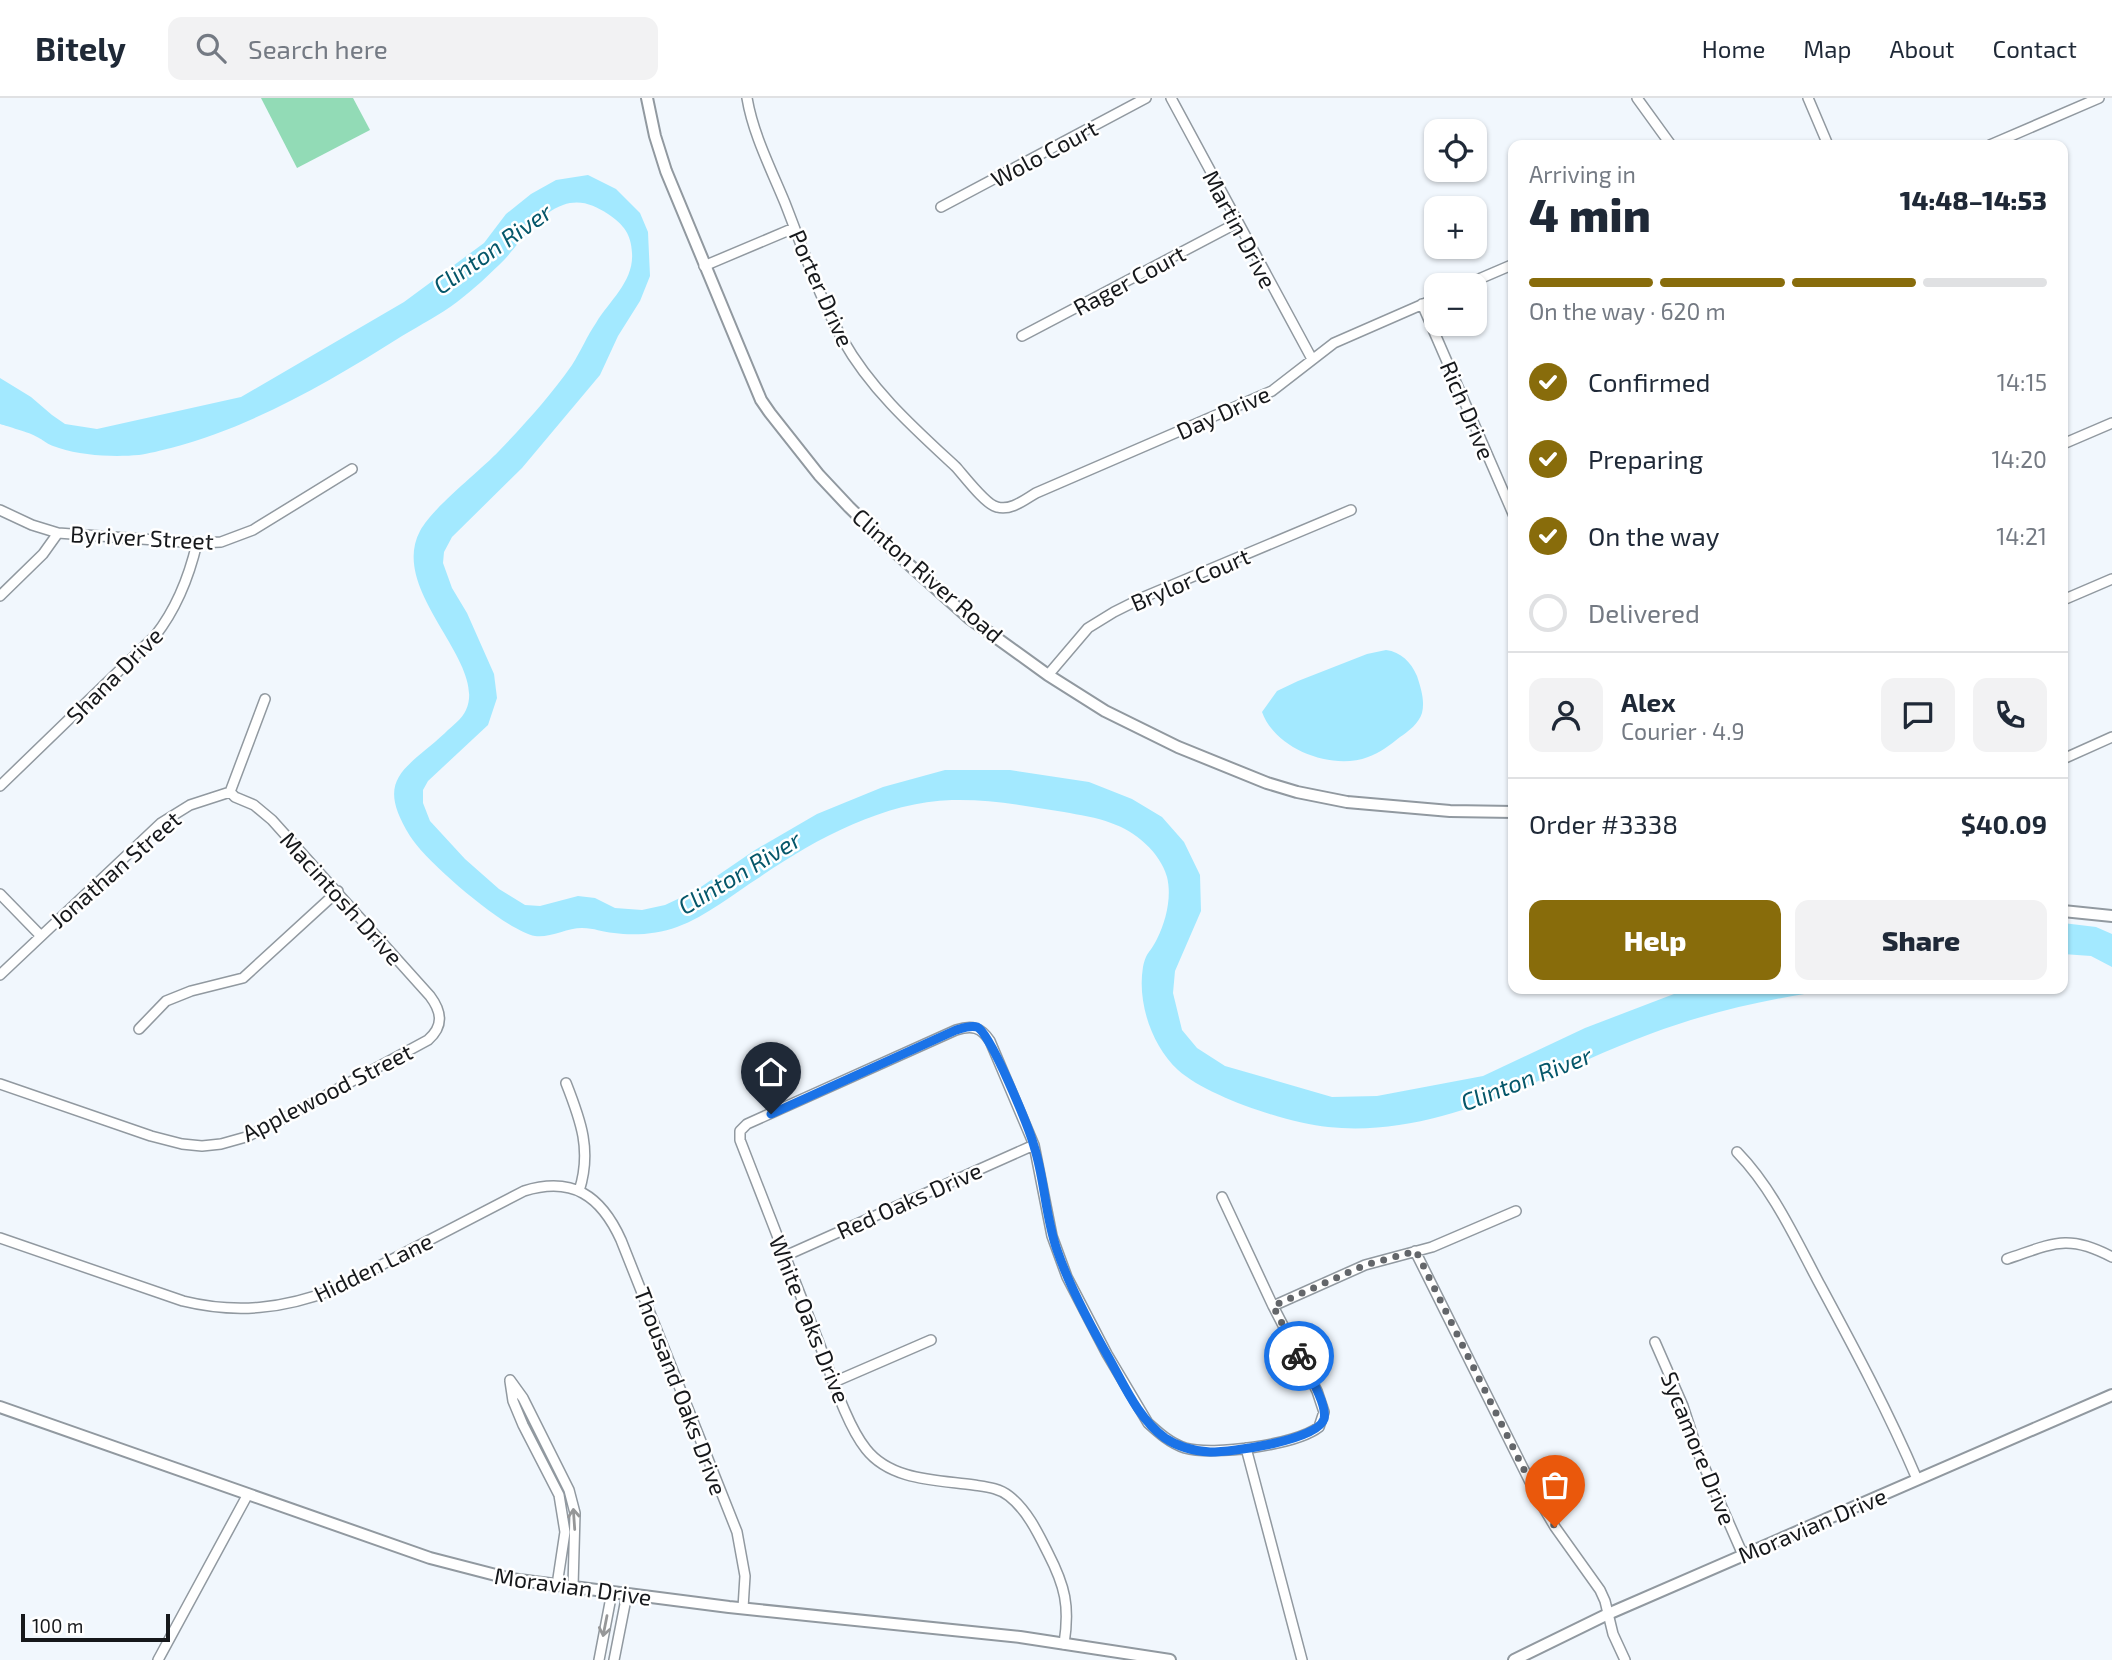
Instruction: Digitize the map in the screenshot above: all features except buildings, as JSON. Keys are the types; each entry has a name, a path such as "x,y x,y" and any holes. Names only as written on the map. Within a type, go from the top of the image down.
{"street":[{"name":"Clinton River Road","path":"647,98 666,171 761,400 819,475 886,543 946,598 1048,675 1079,695 1133,726 1221,765 1277,786 1347,802 1450,811 1508,812"},
{"name":"Porter Drive","path":"747,98 757,133 794,228 843,340 884,396 971,482 985,500 1000,508"},
{"name":"Wolo Court","path":"941,207 1146,98"},
{"name":"Martin Drive","path":"1171,98 1312,359"},
{"path":"1637,98 1667,140"},
{"path":"1808,98 1826,140"},
{"path":"2003,140 2099,98"},
{"name":"Rager Court","path":"1022,336 1237,223"},
{"path":"704,265 794,228"},
{"path":"1487,276 1508,267"},
{"name":"Day Drive","path":"1000,508 1016,505 1036,493 1272,391 1347,335 1422,304"},
{"name":"Rich Drive","path":"1422,304 1508,502"},
{"path":"2068,442 2112,423"},
{"name":"Byriver Street","path":"0,510 32,525 58,533 197,543 228,541 253,530 352,469"},
{"name":"Brylor Court","path":"1048,675 1088,628 1114,612 1351,510"},
{"path":"0,596 43,554 58,533"},
{"name":"Shana Drive","path":"0,786 155,636 166,622 184,587 197,543"},
{"path":"2068,598 2112,579"},
{"path":"230,792 265,699"},
{"path":"2068,756 2112,737"},
{"name":"Macintosh Drive","path":"230,792 254,805 272,820 338,891 430,996 437,1005 440,1018"},
{"name":"Jonathan Street","path":"0,975 172,814 230,792"},
{"path":"139,1029 166,1001 191,990 243,978 338,891"},
{"path":"0,894 40,935"},
{"path":"2068,912 2112,916"},
{"name":"Applewood Street","path":"0,1084 150,1136 181,1144 221,1144 246,1137 271,1125 428,1040 437,1030 440,1018"},
{"name":"White Oaks Drive","path":"1034,1145 990,1041 977,1027 971,1026 956,1030 747,1124 742,1129 740,1140 834,1382 860,1440 880,1462 908,1475 993,1488 1009,1496 1041,1539 1063,1585 1068,1614 1064,1644"},
{"path":"566,1083 576,1109 586,1156 579,1191"},
{"path":"1034,1145 1052,1236 1067,1277 1090,1324 1140,1412 1163,1436 1179,1446 1210,1452 1246,1448 1313,1431 1324,1419 1323,1405 1222,1196"},
{"name":"Red Oaks Drive","path":"785,1256 1034,1145"},
{"path":"1737,1152 1756,1172 1785,1220 1890,1416 1917,1479"},
{"name":"Hidden Lane","path":"0,1238 183,1301 212,1306 270,1307 307,1300 335,1289 524,1191 554,1185 579,1191"},
{"name":"Thousand Oaks Drive","path":"579,1191 594,1200 614,1224 737,1532 745,1576 743,1608"},
{"path":"1273,1306 1365,1265 1457,1238 1516,1211"},
{"path":"2007,1259 2065,1241 2087,1246 2112,1257"},
{"path":"1416,1251 1539,1500 1555,1527 1592,1577 1605,1601 1613,1634 1625,1660"},
{"path":"834,1382 931,1340"},
{"name":"Sycamore Drive","path":"1655,1342 1684,1406 1699,1455 1743,1555"},
{"path":"557,1585 565,1532 559,1495 513,1401 510,1380 523,1398 569,1490 575,1513 573,1587"},
{"name":"Moravian Drive","path":"1514,1660 1608,1614 2112,1395"},
{"name":"Moravian Drive","path":"0,1407 441,1561 486,1574 743,1608 1020,1637 1170,1660"},
{"path":"530,1438 540,1433"},
{"path":"1246,1448 1302,1660"},
{"path":"548,1473 559,1469"},
{"path":"158,1660 248,1494"},
{"path":"564,1544 575,1546"},
{"path":"599,1660 612,1592"},
{"path":"614,1660 627,1594"}],"green space":[{"path":"261,98 353,98 370,130 297,168"}],"water":[{"name":"Clinton River","path":"588,175 616,189 640,213 648,232 650,276 640,301 618,336 600,375 522,468 452,537 444,552 443,563 452,588 467,613 494,674 497,698 488,725 428,781 423,790 423,803 430,821 465,859 499,889 525,905 540,906 578,896 595,898 615,908 642,910 665,905 695,891 755,850 817,814 883,787 945,770 1010,770 1089,782 1132,799 1162,817 1184,842 1200,875 1201,911 1175,971 1173,993 1182,1030 1197,1048 1225,1066 1332,1097 1377,1096 1483,1076 1585,1028 1674,994 1807,994 1742,1006 1673,1026 1453,1113 1412,1123 1370,1128 1328,1127 1292,1120 1228,1099 1191,1080 1169,1060 1148,1023 1142,995 1143,967 1165,917 1169,893 1167,877 1153,851 1137,837 1120,827 1094,818 994,802 926,802 876,815 827,836 709,911 670,929 630,934 582,928 535,936 505,922 449,878 419,848 410,836 395,801 395,788 399,777 462,716 466,710 469,691 464,670 426,601 417,578 414,554 420,531 426,522 499,451 547,398 572,365 593,328 620,290 632,263 630,240 622,226 608,214 587,204 569,203 554,209 538,221 481,282 437,316 290,401 232,428 164,450 130,456 78,453 0,424 0,378 31,397 65,424 97,429 241,397 404,302 484,243 506,214 531,194 556,180"},
{"path":"1386,650 1401,655 1412,666 1420,685 1423,704 1421,717 1416,724 1385,748 1354,761 1322,759 1292,746 1279,737 1269,725 1262,712 1277,691 1367,654"},
{"path":"2068,924 2096,927 2112,934 2112,967 2091,956 2068,954"}],"way so far":[{"path":"1299,1356 1273,1306 1365,1265 1416,1251 1539,1500 1555,1527"}],"route":[{"path":"771,1114 956,1030 977,1027 990,1041 1034,1145 1052,1236 1067,1277 1085,1315 1148,1423 1179,1446 1210,1452 1246,1448 1313,1431 1324,1419 1323,1405 1299,1356"}]}
